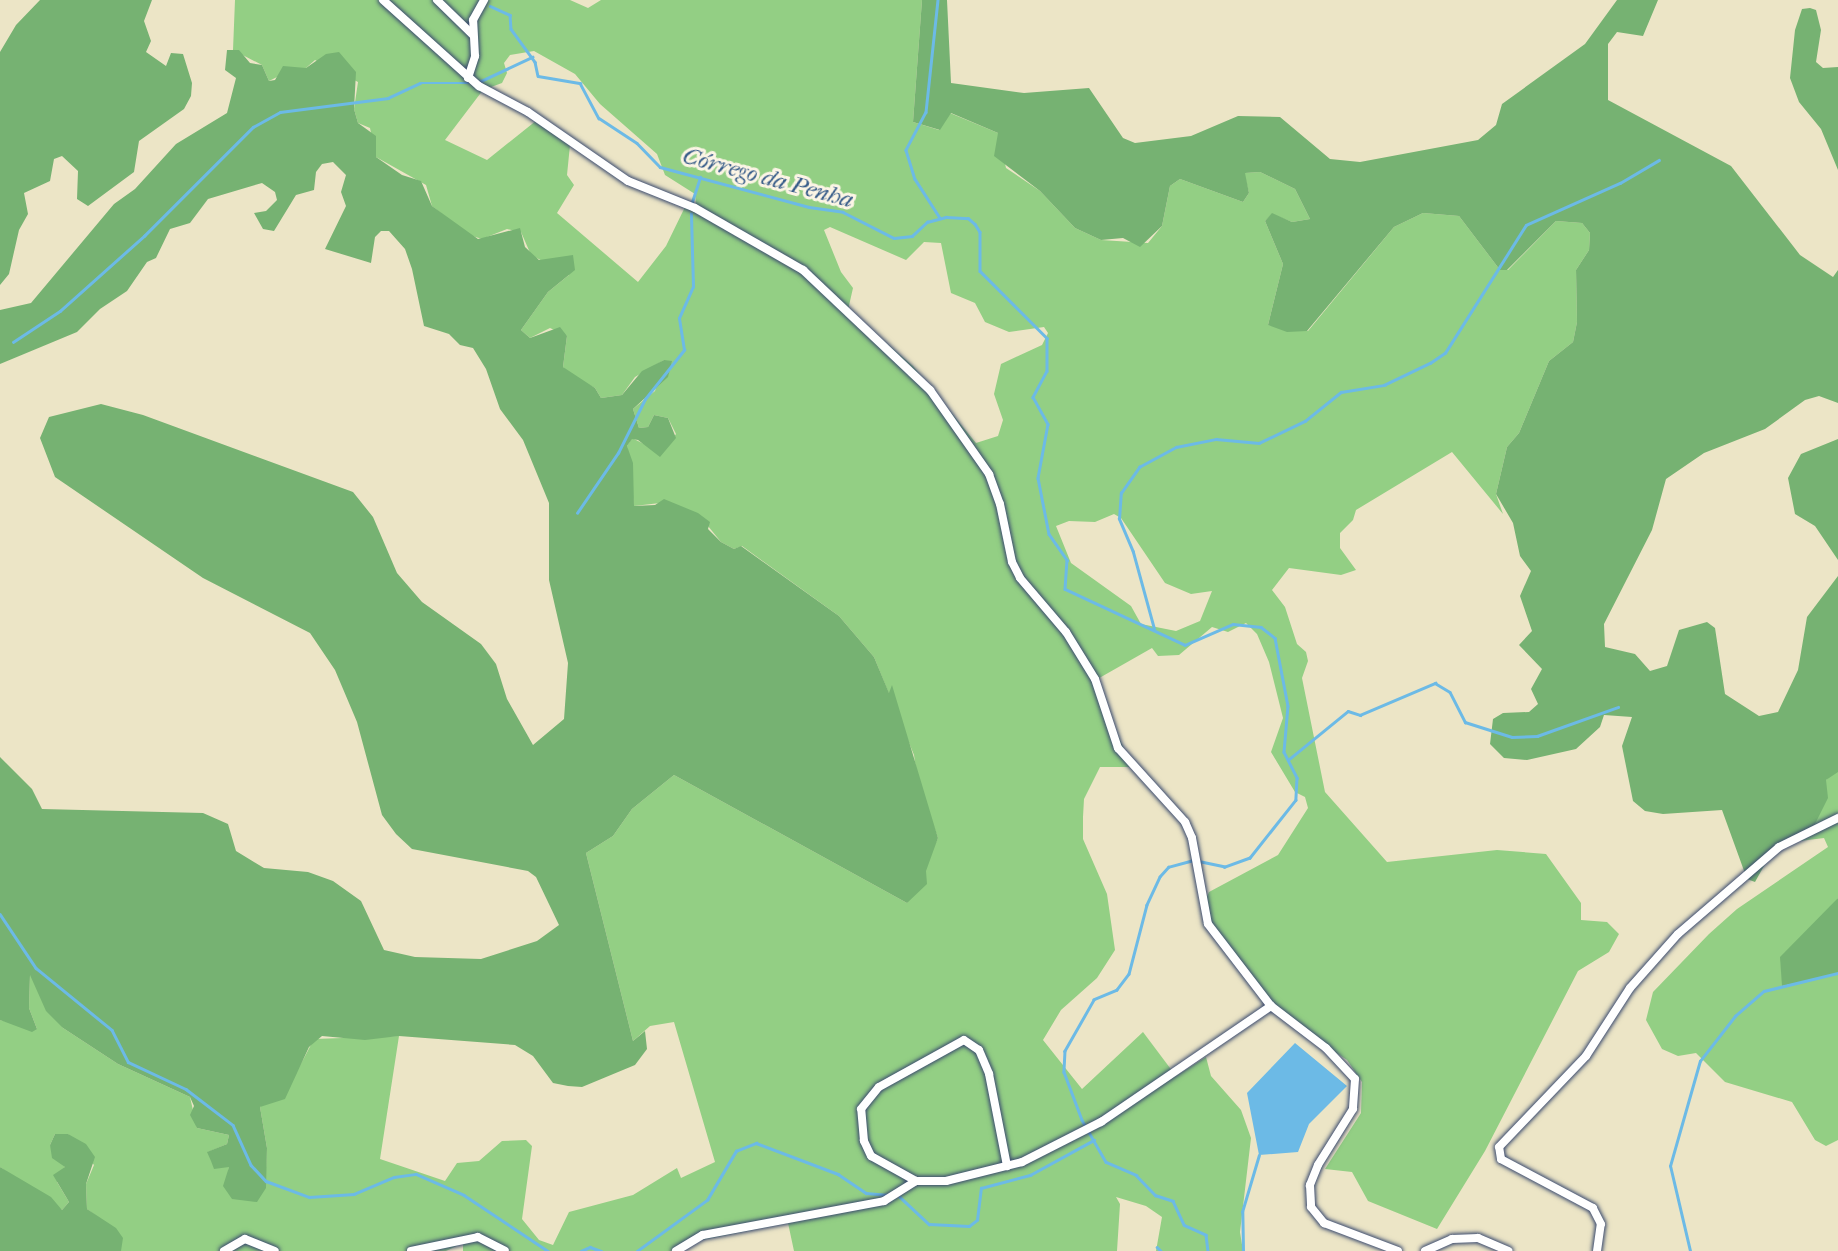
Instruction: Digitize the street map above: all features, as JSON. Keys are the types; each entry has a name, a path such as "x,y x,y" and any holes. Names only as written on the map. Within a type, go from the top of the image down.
{"street":[{"path":"383,0 467,78 528,112 628,181 695,208 780,254 894,353 930,390 989,474 1000,504 1012,562 1020,578 1066,632 1095,679 1118,748 1185,822 1192,838 1208,924 1271,1006 1326,1048 1355,1079 1353,1109 1318,1165 1310,1185 1311,1207 1324,1223 1398,1251"},
{"path":"438,0 473,35"},
{"path":"467,78 475,56 473,20 484,0"},
{"path":"1597,1251 1601,1224 1593,1208 1501,1158 1499,1147 1586,1056 1636,980 1678,934 1779,847 1838,818"},
{"path":"1007,1166 989,1074 979,1050 964,1040 879,1087 861,1109 864,1141 871,1156 916,1181 946,1181 1007,1166 1087,1130 1271,1006"},
{"path":"676,1251 703,1235 884,1202 916,1181"},
{"path":"411,1251 478,1237 505,1251"},
{"path":"224,1251 245,1238 275,1251"},
{"path":"1425,1251 1452,1238 1478,1238 1508,1251"}],"green space":[{"path":"40,0 152,0 144,21 151,41 146,52 166,66 171,53 183,54 192,83 191,96 184,109 139,141 134,172 88,206 77,199 78,171 62,156 54,159 50,181 24,193 28,214 19,230 9,274 0,285 0,52 16,25"},
{"path":"235,0 570,0 588,8 601,0 922,0 913,122 939,130 950,113 998,133 1006,168 1040,191 1075,228 1101,240 1148,243 1162,226 1170,186 1180,179 1243,202 1249,193 1244,173 1260,172 1295,189 1310,219 1292,222 1272,214 1265,221 1283,264 1268,325 1308,331 1394,227 1423,213 1459,216 1500,270 1508,270 1556,221 1582,223 1590,233 1589,250 1576,270 1577,322 1573,342 1549,361 1519,433 1507,447 1496,494 1503,514 1452,452 1356,510 1353,520 1340,533 1340,548 1356,570 1341,575 1289,568 1272,590 1285,607 1297,644 1306,652 1308,661 1302,678 1325,792 1387,862 1497,850 1546,854 1581,903 1581,920 1607,922 1619,934 1609,952 1578,971 1485,1151 1437,1229 1368,1201 1352,1172 1325,1169 1361,1113 1362,1082 1347,1060 1302,1030 1263,994 1207,918 1205,901 1209,892 1278,855 1308,808 1305,797 1295,792 1271,752 1283,718 1269,662 1257,634 1246,623 1228,632 1212,627 1179,655 1158,656 1152,648 1094,681 1132,767 1100,767 1084,799 1083,839 1107,894 1115,950 1097,978 1061,1010 1043,1040 1082,1089 1143,1032 1176,1076 1206,1057 1211,1076 1241,1110 1251,1138 1240,1232 1243,1251 1156,1251 1162,1217 1146,1206 1116,1197 1120,1204 1117,1251 794,1251 788,1223 697,1241 678,1251 463,1251 463,1243 446,1251 121,1251 106,1223 87,1209 86,1184 94,1165 68,1134 55,1134 50,1145 65,1167 57,1182 69,1202 62,1210 0,1167 0,1020 37,1029 29,1008 30,974 63,1028 118,1064 190,1097 197,1128 229,1135 227,1144 208,1152 222,1167 229,1167 227,1180 233,1199 248,1198 265,1188 267,1148 260,1107 293,1079 314,1039 399,1036 380,1159 445,1181 457,1163 479,1161 502,1141 526,1140 532,1146 522,1219 539,1240 553,1245 569,1212 633,1195 677,1168 681,1178 715,1162 674,1022 650,1026 633,1041 586,853 613,836 632,809 674,775 907,903 938,838 918,783 914,755 874,657 839,616 742,546 734,549 721,542 708,526 660,503 634,506 627,446 632,438 662,453 676,434 668,418 654,415 648,427 639,428 633,409 655,391 664,360 635,377 622,395 601,398 595,388 570,375 563,367 567,336 550,328 530,338 521,330 548,292 569,275 531,255 521,232 507,229 482,239 469,235 432,206 426,185 376,157 370,128 358,123 354,109 358,82 315,60 306,68 293,69 269,81 262,65 233,50","holes":["534,51 575,74 600,104 657,154 665,175 695,194 696,205 685,207 666,246 638,282 557,213 574,185 567,175 570,145 537,120 487,160 445,140 483,90 502,83 507,73 504,63 510,55","830,227 906,260 924,242 941,243 951,293 975,303 985,322 1009,332 1044,327 1048,333 1042,345 1001,364 994,394 1003,420 998,436 976,443 913,366 848,310 853,288 841,272 824,230","1114,514 1121,518 1165,583 1191,594 1212,591 1200,621 1176,631 1141,624 1131,606 1071,563 1056,526 1069,521 1095,522"]},
{"path":"922,0 947,0 951,83 1024,93 1089,88 1123,138 1135,143 1191,136 1238,116 1280,117 1330,159 1360,162 1478,140 1496,125 1502,104 1585,44 1617,0 1658,0 1643,36 1617,32 1608,44 1608,100 1731,166 1800,255 1833,277 1838,270 1838,403 1819,396 1805,400 1765,429 1704,453 1666,479 1652,530 1604,624 1605,647 1635,654 1650,671 1667,666 1679,630 1707,622 1715,628 1725,694 1759,716 1778,712 1798,670 1807,617 1838,576 1838,772 1826,780 1828,798 1812,830 1769,857 1755,882 1747,879 1722,810 1663,814 1645,811 1633,801 1622,746 1632,717 1604,715 1600,727 1576,749 1527,760 1504,758 1490,744 1493,719 1503,713 1529,712 1538,704 1531,689 1542,669 1519,645 1532,631 1520,596 1531,571 1520,556 1513,523 1496,494 1507,447 1519,433 1549,361 1573,342 1577,322 1576,270 1589,250 1590,233 1582,223 1556,221 1507,270 1500,270 1459,216 1423,213 1394,227 1307,331 1287,332 1268,325 1283,264 1265,221 1272,213 1292,222 1310,219 1295,189 1260,172 1245,173 1249,193 1243,202 1180,179 1170,186 1162,226 1140,247 1123,238 1101,240 1075,228 1040,191 994,156 998,133 951,113 940,130 913,122"},
{"path":"1802,9 1816,10 1821,30 1816,62 1823,68 1838,67 1838,170 1821,129 1799,102 1790,78 1795,30"},
{"path":"227,50 239,50 250,63 262,65 269,81 275,80 283,66 306,68 326,54 339,52 356,72 354,109 358,123 376,136 376,157 402,175 421,181 432,206 478,239 520,228 525,247 539,260 573,255 575,270 548,292 521,330 530,338 560,327 567,336 563,367 595,388 601,398 622,395 642,371 664,360 672,361 668,377 633,409 639,428 648,427 654,415 668,418 676,438 660,457 638,440 632,439 627,446 633,463 634,506 655,505 664,499 698,513 710,522 708,529 721,542 734,549 741,546 839,616 874,657 889,693 892,685 938,838 926,871 927,884 907,903 674,775 632,809 613,836 586,853 633,1041 645,1031 647,1049 635,1065 582,1087 568,1086 553,1083 533,1056 515,1045 399,1036 365,1040 322,1036 309,1047 285,1099 260,1107 267,1148 266,1188 257,1202 232,1199 223,1186 229,1167 214,1169 207,1152 227,1144 229,1135 197,1128 190,1115 194,1106 190,1097 118,1064 63,1028 46,1011 30,975 29,1008 37,1029 32,1032 0,1020 0,757 32,789 42,809 203,813 228,824 236,851 264,868 308,872 333,881 361,901 384,950 415,957 481,959 537,941 559,925 536,877 528,871 412,849 396,834 382,815 357,722 335,670 310,633 203,578 55,477 40,438 49,417 101,404 143,415 353,492 373,517 397,573 422,602 481,644 496,664 507,699 533,745 564,719 568,663 549,580 549,503 523,440 500,409 486,369 473,348 460,345 449,334 424,326 405,249 389,231 381,231 375,237 371,263 325,249 346,206 341,192 346,175 333,162 322,164 316,172 314,190 296,195 274,231 263,229 254,213 266,211 277,200 275,192 262,183 208,199 190,223 170,229 156,258 147,262 127,291 100,309 77,332 0,364 0,310 31,303 114,204 135,189 176,144 227,113 236,78 225,70"},
{"path":"1838,439 1838,560 1815,526 1795,514 1788,478 1801,454"},
{"path":"1833,772 1838,772 1838,898 1782,986 1838,974 1838,1140 1826,1146 1815,1140 1792,1102 1725,1082 1696,1053 1678,1056 1662,1049 1646,1020 1653,992 1709,934 1737,909 1828,847 1824,838 1800,841 1812,830 1826,780"},
{"path":"1838,898 1838,974 1782,986 1780,957"},
{"path":"55,1134 68,1134 86,1144 95,1157 86,1184 87,1209 116,1228 123,1238 121,1251 0,1251 0,1167 51,1197 62,1210 69,1202 53,1175 65,1167 52,1158 50,1145"}],"water":[{"path":"1295,1043 1347,1086 1309,1124 1298,1152 1259,1155 1247,1093"}],"waterway":[{"path":"938,0 926,112 906,150 915,179 940,218"},
{"name":"Córrego da Penha","path":"490,6 510,15 511,29 535,62 538,76 580,83 599,118 637,143 660,167 809,207 843,212 894,238 912,236 927,222 946,217 968,218 975,224 980,232 980,271 1047,338 1047,371 1033,397 1048,424 1038,478 1049,534 1067,560 1065,589 1185,645 1233,624 1261,627 1275,638 1288,706 1284,752 1297,778 1296,800 1250,858 1225,867 1202,862"},
{"path":"479,82 532,57"},
{"path":"13,342 60,311 144,236 253,127 280,112 388,98 420,83 468,83"},
{"path":"1154,629 1133,552 1119,519 1121,493 1139,467 1176,447 1216,439 1259,443 1305,421 1341,392 1384,385 1430,363 1445,353 1526,225 1620,183 1659,160"},
{"path":"692,202 700,177"},
{"path":"577,513 618,453 645,399 684,350 679,318 693,287 691,214"},
{"path":"1288,760 1348,711 1360,715 1435,683 1450,692 1465,722 1512,737 1537,736 1618,707"},
{"name":"Córrego da Penha","path":"1192,861 1169,867 1160,877 1147,905 1129,974 1117,990 1094,1000 1065,1051 1064,1072 1082,1120 1106,1162 1136,1175 1155,1195 1173,1201 1184,1225 1206,1235 1208,1251"},
{"path":"0,914 36,968 112,1030 128,1062 186,1089 233,1125 251,1165 266,1181 309,1197 354,1194 394,1177 416,1174 464,1195 548,1251"},
{"path":"1690,1251 1670,1166 1700,1061 1735,1016 1764,991 1838,973"},
{"path":"900,1197 929,1224 969,1226 977,1220 981,1188 1030,1175 1094,1140"},
{"path":"637,1251 707,1200 736,1151 756,1143 838,1174 866,1193 888,1195"},
{"path":"1243,1251 1242,1212 1259,1155"},
{"path":"581,1251 590,1247 601,1251"},
{"path":"1157,1247 1161,1251"}]}
